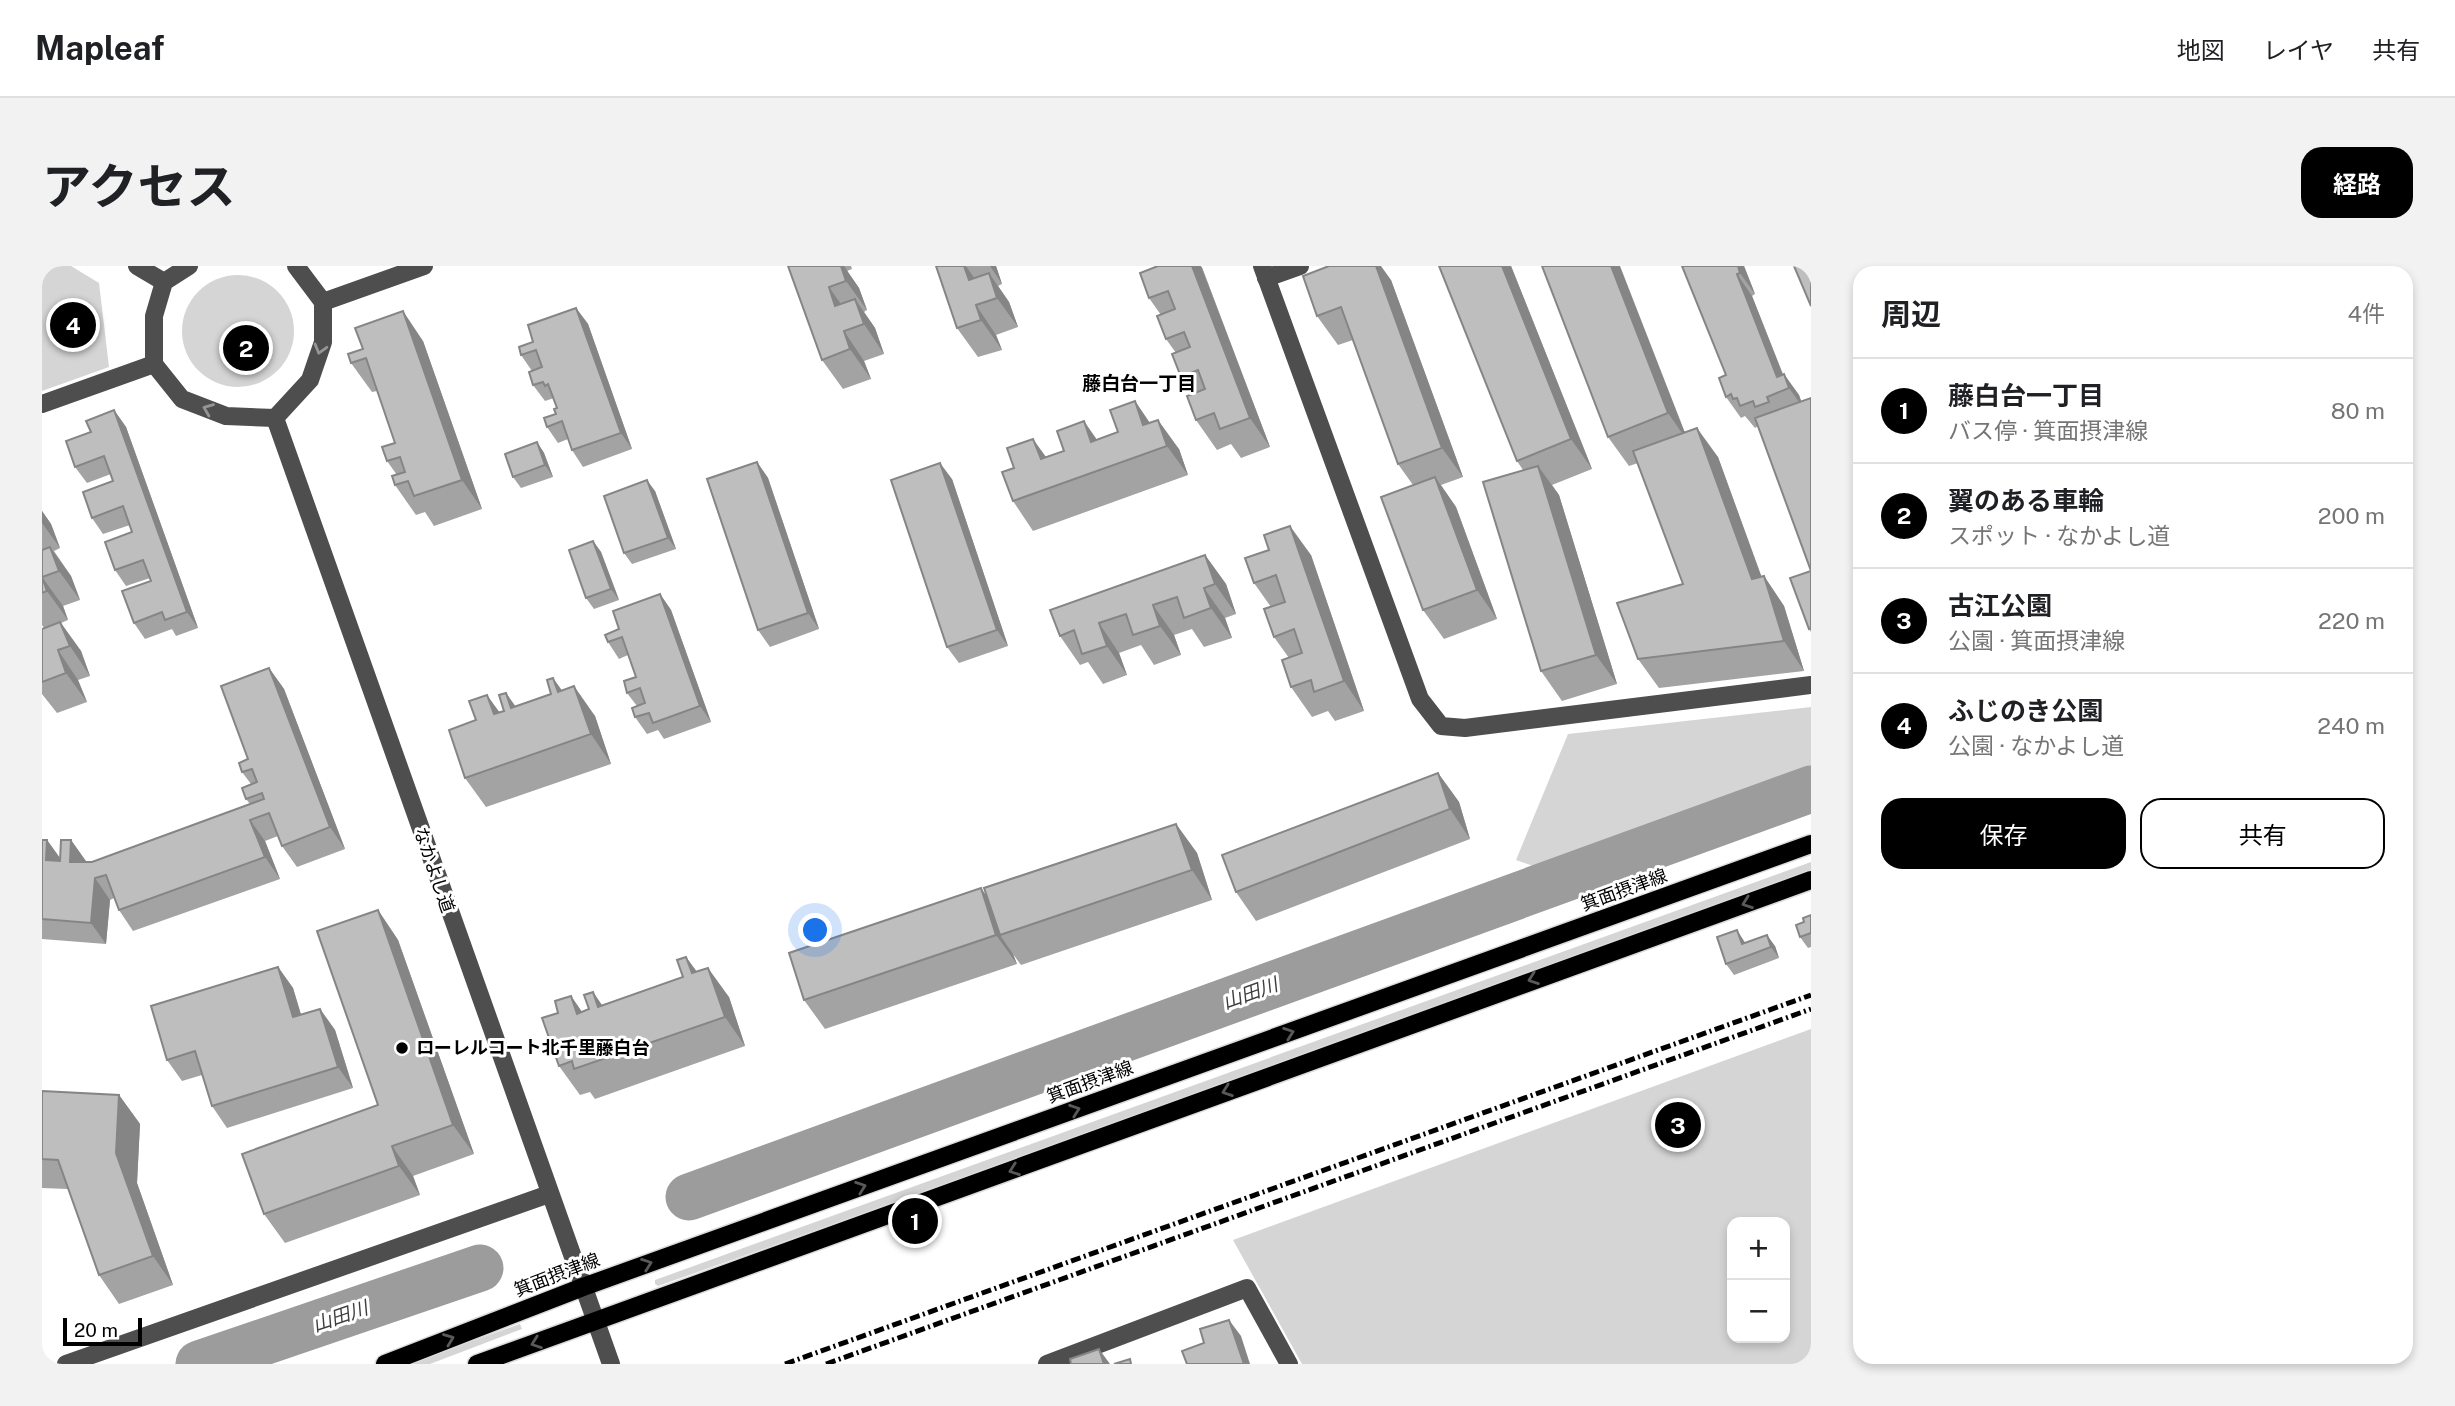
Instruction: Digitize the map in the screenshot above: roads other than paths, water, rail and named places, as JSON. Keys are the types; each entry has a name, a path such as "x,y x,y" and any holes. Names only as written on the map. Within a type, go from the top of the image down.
{"main road":[{"name":"箕面摂津線","path":"385,1364 583,1287 1811,844"},
{"path":"477,1364 1811,880"}],"street":[{"path":"137,266 164,282"},
{"path":"189,266 164,282 154,316 154,364 183,399 226,416 275,418 310,380 323,342 323,302 296,266"},
{"path":"323,302 424,266"},
{"path":"1300,266 1264,272 1420,699 1441,726 1465,728 1811,685"},
{"path":"42,404 154,364"},
{"name":"なかよし道","path":"275,418 611,1364"},
{"path":"66,1364 549,1194"},
{"path":"1047,1364 1247,1288 1289,1364"}],"waterway":[{"name":"山田川","path":"689,1197 1811,789"},
{"name":"山田川","path":"199,1364 480,1268"}],"railway":[{"path":"785,1364 1811,995"},
{"path":"826,1364 1811,1009"}],"place":[{"name":"ふじのき公園","path":"73,325"},
{"name":"翼のある車輪","path":"246,348"},
{"name":"ローレルコート北千里藤白台","path":"402,1048"},
{"name":"古江公園","path":"1678,1125"},
{"name":"藤白台一丁目","path":"915,1221"}],"district":[{"name":"藤白台一丁目","path":"1139,383"}]}
